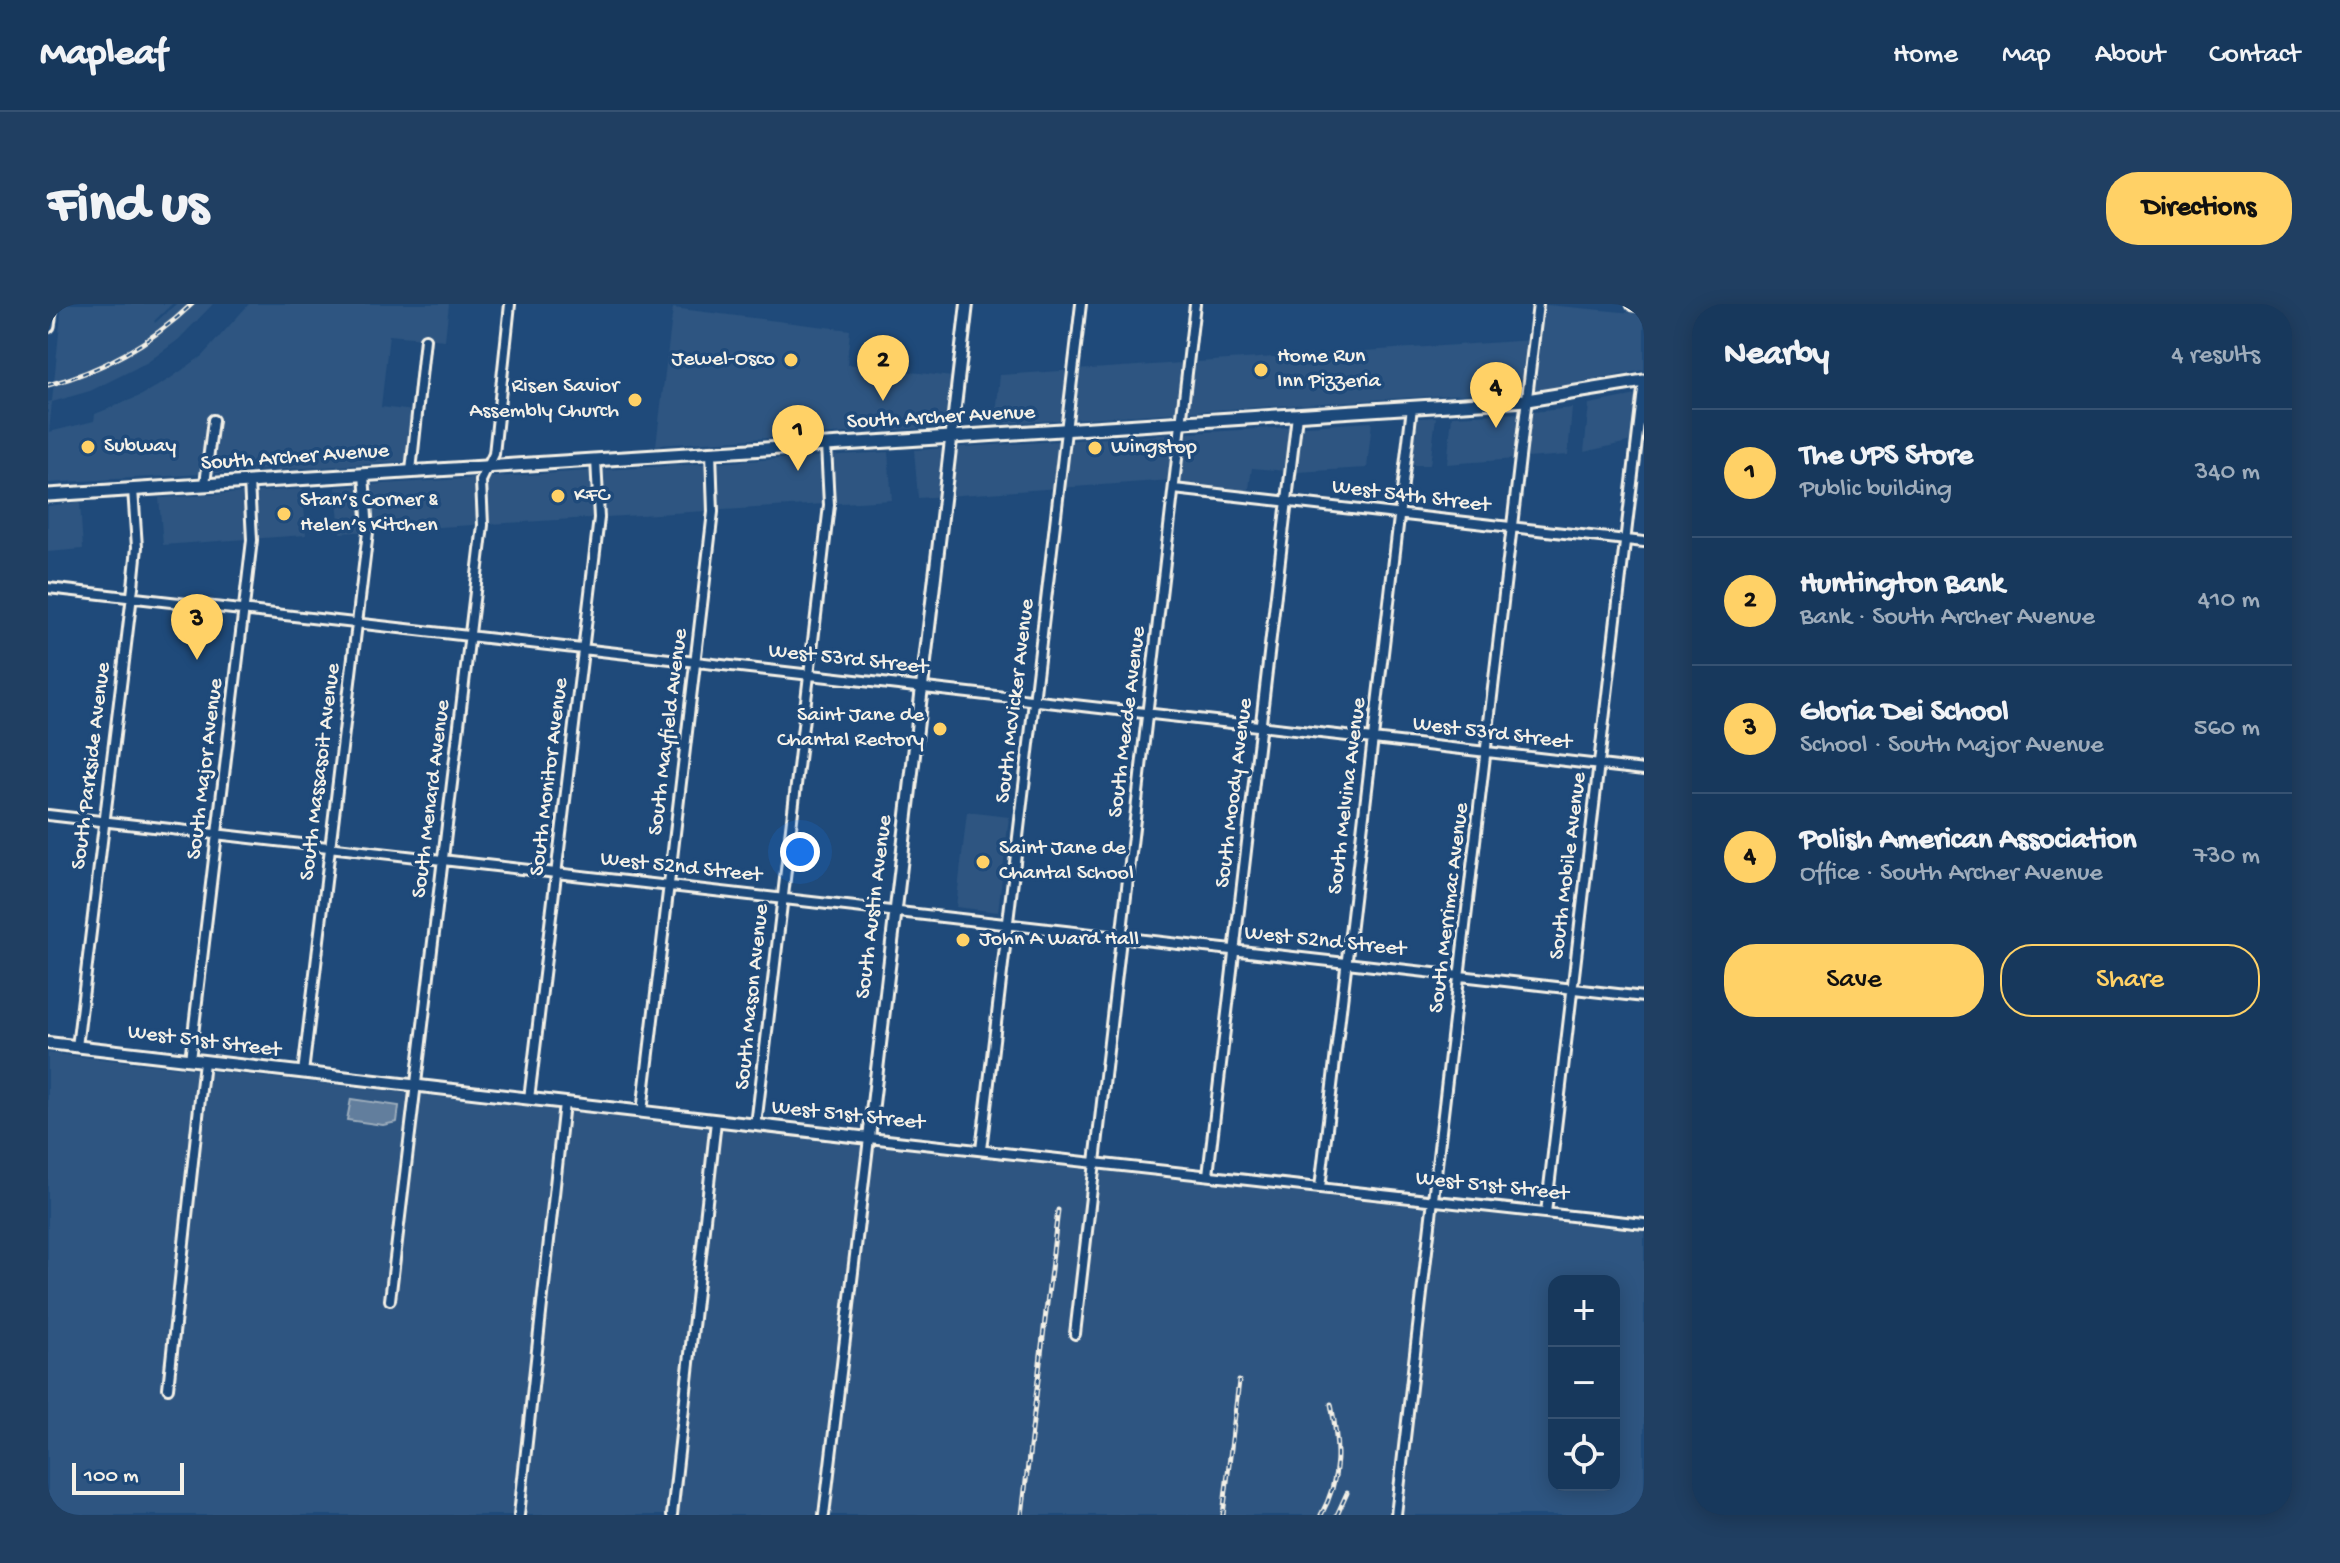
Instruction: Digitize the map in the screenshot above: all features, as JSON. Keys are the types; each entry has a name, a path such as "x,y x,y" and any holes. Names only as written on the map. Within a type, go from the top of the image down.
{"main road":[{"path":"48,326 51,304"},
{"path":"1633,304 1644,305"},
{"name":"South Archer Avenue","path":"48,495 1527,400 1644,381"}],"street":[{"name":"South Menard Avenue","path":"390,1300 471,636 483,525 481,481 494,454 510,304"},
{"name":"South Austin Avenue","path":"824,1515 967,304"},
{"name":"South McVicker Avenue","path":"981,1150 1081,304"},
{"name":"South Meade Avenue","path":"1075,1334 1195,304"},
{"name":"South Merrimac Avenue","path":"1396,1515 1538,304"},
{"path":"411,471 425,339"},
{"name":"South Mobile Avenue","path":"1546,1213 1644,381"},
{"name":"South Melvina Avenue","path":"1320,1188 1412,407"},
{"name":"South Moody Avenue","path":"1208,1175 1297,415"},
{"path":"205,484 213,420"},
{"name":"South Mason Avenue","path":"756,1125 829,505 826,445"},
{"name":"South Mayfield Avenue","path":"642,1112 713,512 711,451"},
{"name":"South Monitor Avenue","path":"529,1099 599,518 596,459"},
{"name":"South Massasoit Avenue","path":"303,1073 368,532 364,474"},
{"name":"South Major Avenue","path":"190,1060 252,540 249,481"},
{"name":"South Parkside Avenue","path":"77,1047 132,597 137,547 133,489"},
{"name":"West 54th Street","path":"1174,489 1644,542"},
{"name":"West 53rd Street","path":"48,588 1644,770"},
{"name":"West 52nd Street","path":"48,815 1644,997"},
{"name":"West 51st Street","path":"48,1043 1644,1224"},
{"path":"168,1388 204,1062"},
{"path":"519,1515 564,1103"},
{"path":"672,1515 716,1121"}],"shaded area":[{"path":"62,304 172,304 155,323 176,304 213,304 178,340 148,362 90,391 52,402 49,432 94,421 95,414 140,396 168,380 202,356 249,304 449,304 445,340 389,335 381,407 414,411 407,462 48,483 48,402 52,401"},
{"path":"1537,304 1644,314 1644,370 1544,389 995,424 1000,375 1533,340"},
{"path":"673,308 850,330 847,364 952,377 944,427 656,445"},
{"path":"1637,395 1632,441 1584,452 1589,404"},
{"path":"1572,408 1568,455 1527,458 1532,412"},
{"path":"1522,413 1516,459 1447,464 1452,416"},
{"path":"1436,417 1430,465 1411,465 1417,418"},
{"path":"1372,422 1367,468 1297,472 1252,468 1248,495 1172,486 1172,480 918,498 914,450"},
{"path":"888,452 892,500 340,533 336,487"},
{"path":"303,489 306,535 163,545 159,498"},
{"path":"80,502 83,549 48,552 48,506"},
{"name":"Saint Jane de Chantal School","path":"967,812 1009,817 998,912 956,907"},
{"path":"48,1053 1644,1231 1644,1515 48,1515"},
{"path":"351,1099 399,1106 397,1122 383,1125 347,1120"}],"railway":[{"path":"48,385 88,372 125,354 160,331 192,304"},
{"path":"1022,1515 1058,1210"},
{"path":"1223,1515 1239,1381"},
{"path":"1321,1515 1336,1474 1336,1433 1331,1404"},
{"path":"1337,1515 1347,1493"}],"place":[{"name":"Jewel-Osco","path":"791,360"},
{"name":"Home Run Inn Pizzeria","path":"1261,370"},
{"name":"Risen Savior Assembly Church","path":"635,400"},
{"name":"Huntington Bank","path":"883,401"},
{"name":"Polish American Association","path":"1496,428"},
{"name":"Subway","path":"88,447"},
{"name":"Wingstop","path":"1095,448"},
{"name":"The UPS Store","path":"798,471"},
{"name":"KFC","path":"558,496"},
{"name":"Stan’s Corner & Helen’s Kitchen","path":"284,514"},
{"name":"Gloria Dei School","path":"197,660"},
{"name":"Saint Jane de Chantal Rectory","path":"940,729"},
{"name":"Saint Jane de Chantal School","path":"983,862"},
{"name":"John A Ward Hall","path":"963,940"}]}
